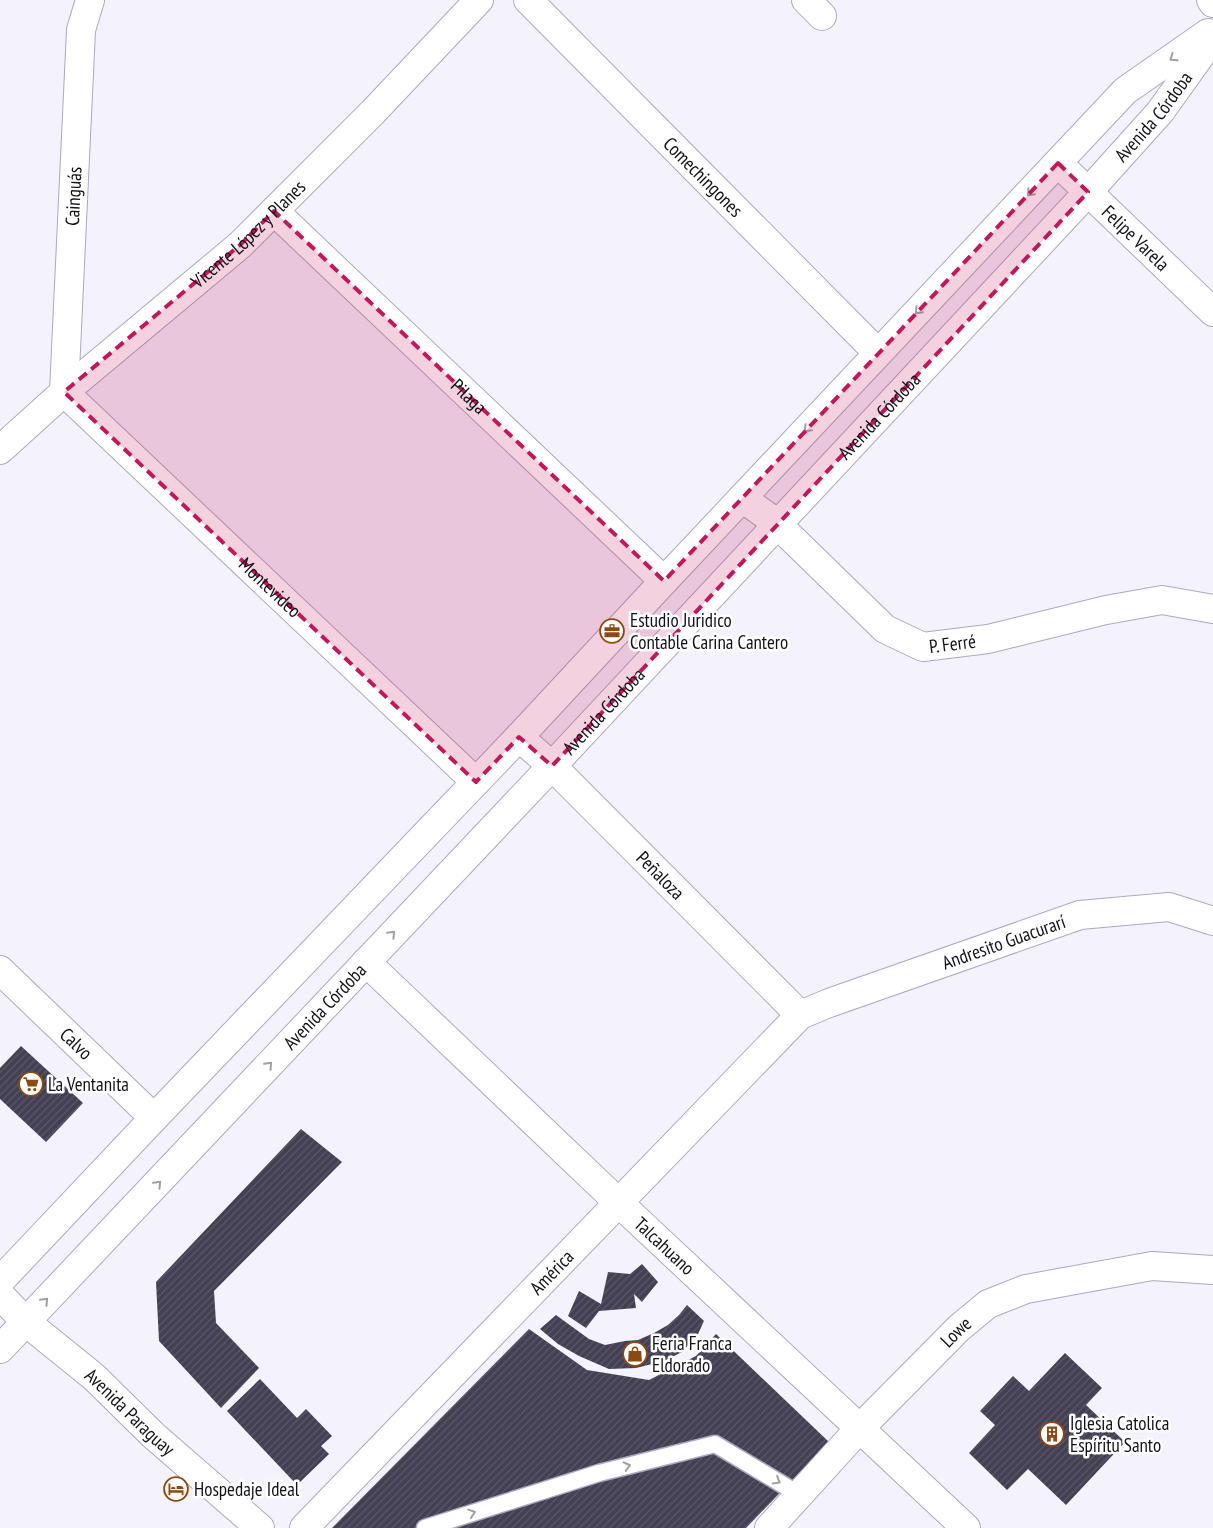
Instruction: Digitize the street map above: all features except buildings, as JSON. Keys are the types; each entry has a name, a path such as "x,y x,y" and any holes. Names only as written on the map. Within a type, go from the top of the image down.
{"street":[{"name":"Cainguás","path":"64,392 81,30 90,0"},
{"name":"Vicente López y Planes","path":"0,450 64,392 240,245 373,112 479,0"},
{"name":"Comechingones","path":"528,0 878,353"},
{"name":"Avenida Córdoba","path":"0,1281 519,737 664,580 1125,91 1213,30"},
{"name":"Avenida Córdoba","path":"0,1349 552,766 1088,192 1160,112 1213,38"},
{"name":"Felipe Varela","path":"1058,163 1213,312"},
{"name":"Pilaga","path":"274,211 664,580"},
{"name":"Montevideo","path":"64,392 476,782"},
{"name":"P. Ferré","path":"742,498 777,524 885,629 923,647 988,639 1106,610 1162,600 1213,609"},
{"name":"Peñaloza","path":"519,737 552,766 800,1015"},
{"name":"Andresito Guacurarí","path":"800,1015 829,1002 1080,915 1168,908 1213,921"},
{"name":"Talcahuano","path":"366,962 619,1203 966,1528"},
{"name":"Calvo","path":"0,970 154,1118"},
{"name":"América","path":"304,1528 800,1015"},
{"name":"Lowe","path":"769,1528 859,1429 959,1328 988,1304 1026,1289 1152,1266 1213,1270"},
{"name":"Avenida Paraguay","path":"0,1295 26,1322 94,1377 153,1435 260,1528"}],"lane":[{"path":"425,1528 599,1473 715,1444 800,1495"}],"highlighted area":[{"path":"1058,163 1088,192 552,766 519,737 476,782 64,392 240,245 274,211 664,581"}],"place":[{"name":"Estudio Juridico Contable Carina Cantero","path":"612,631"},
{"name":"La Ventanita","path":"31,1084"},
{"name":"Feria Franca Eldorado","path":"635,1354"},
{"name":"Iglesia Catolica Espíritu Santo","path":"1052,1434"},
{"name":"Hospedaje Ideal","path":"176,1489"}]}
